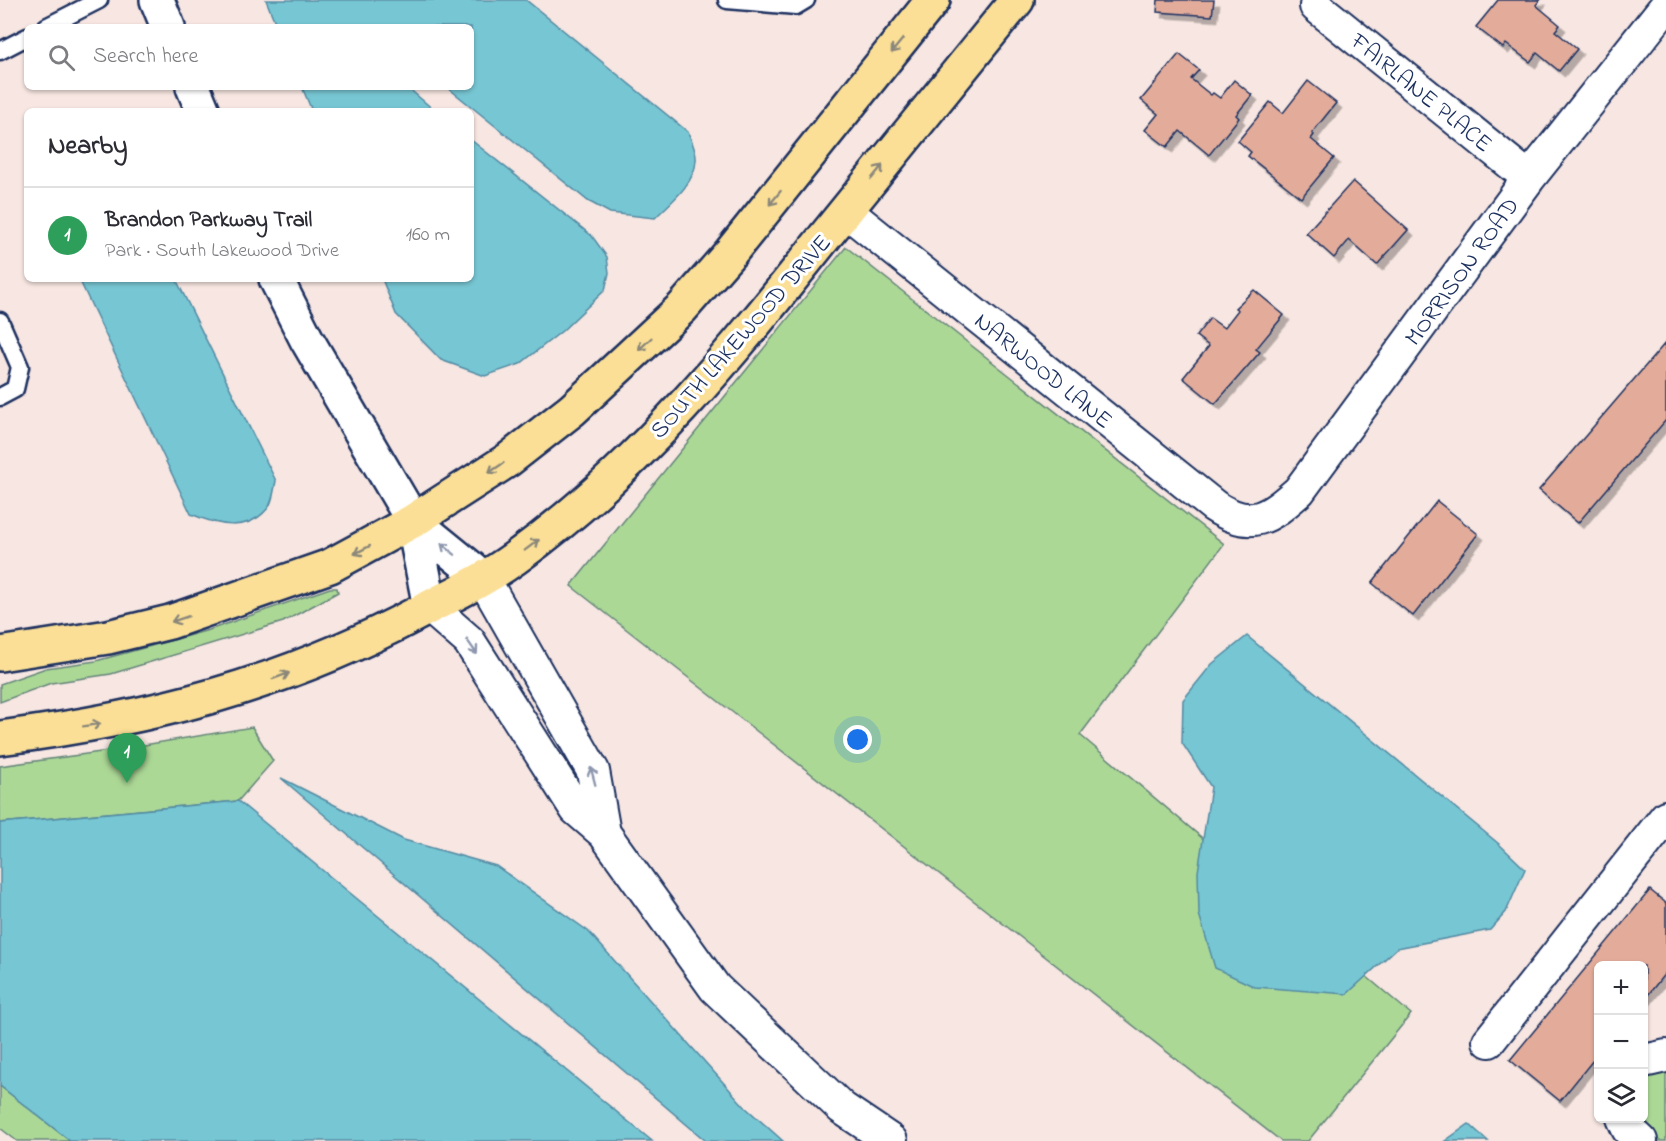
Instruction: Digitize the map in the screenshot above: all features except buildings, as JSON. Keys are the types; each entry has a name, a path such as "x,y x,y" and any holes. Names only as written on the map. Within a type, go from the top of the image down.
{"main road":[{"path":"0,654 108,637 223,605 330,566 413,521 508,460 563,417 630,359 682,308 731,252 933,0"},
{"name":"SOUTH LAKEWOOD DRIVE","path":"0,738 125,719 248,688 371,638 512,561 563,522 617,475 681,411 733,352 1017,0"}],"street":[{"path":"157,0 167,24"},
{"name":"FAIRLANE PLACE","path":"1316,6 1529,178"},
{"name":"MORRISON ROAD","path":"1246,520 1263,519 1299,491 1529,178 1666,6"},
{"path":"194,90 202,108"},
{"name":"NARWOOD LANE","path":"846,211 1214,506 1230,517 1246,520"},
{"path":"278,282 307,340 413,521 430,607 469,641 576,809 604,833 715,988 842,1108 891,1141"},
{"path":"413,521 483,578 593,771 604,833"},
{"path":"1489,1041 1666,817"},
{"path":"1625,1123 1641,1141"}],"lane":[{"path":"52,24 99,0"},
{"path":"727,0 796,6 806,0"},
{"path":"0,51 24,39"},
{"path":"0,321 20,367 15,389 0,396"}],"green space":[{"path":"846,247 1224,544 1080,735 1411,1014 1308,1141 1281,1141 571,586"},
{"path":"330,588 337,588 338,592 283,622 111,674 51,683 0,702 0,684 46,668 96,661 209,630"},
{"path":"252,727 273,761 238,801 0,823 0,766"},
{"path":"1666,1056 1666,1141 1641,1141 1626,1123 1648,1123 1648,1060"},
{"path":"0,1086 70,1141 17,1141 0,1128"}],"water":[{"path":"266,0 526,0 688,132 694,146 695,169 687,185 655,218 610,213 588,201 451,90 474,90 474,24 276,24"},
{"path":"303,90 410,90 432,108 311,108"},
{"path":"474,142 592,236 607,257 609,273 605,290 562,331 520,364 485,376 441,360 396,314 383,282 474,282"},
{"path":"80,282 177,282 276,481 270,505 260,516 251,521 231,525 221,524 191,514"},
{"path":"1247,636 1499,844 1525,869 1506,912 1490,930 1397,948 1347,994 1255,987 1215,968 1199,914 1198,872 1211,787 1182,743 1183,700 1212,664"},
{"path":"281,778 404,840 496,866 588,931 746,1108 783,1141 706,1141"},
{"path":"238,801 652,1141 70,1141 0,1086 0,823"},
{"path":"1469,1124 1488,1141 1445,1141"}],"place":[{"name":"Brandon Parkway Trail","path":"127,783"}]}
